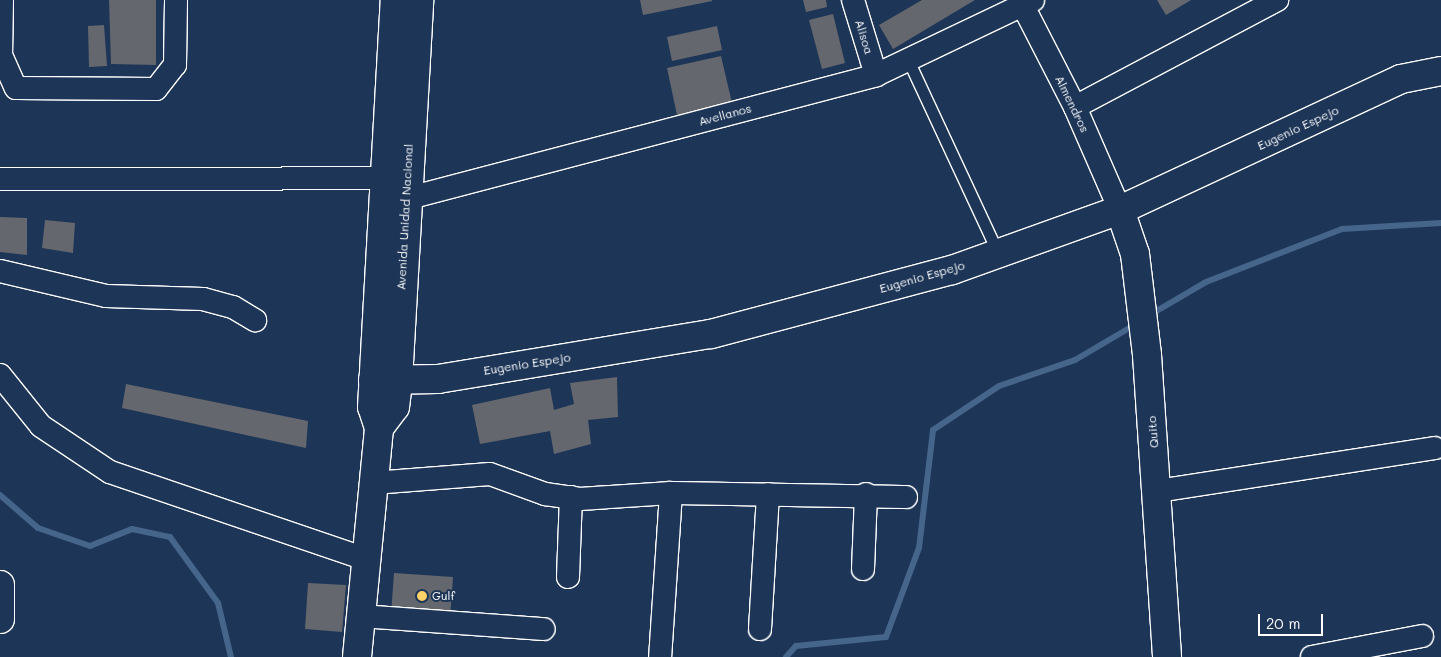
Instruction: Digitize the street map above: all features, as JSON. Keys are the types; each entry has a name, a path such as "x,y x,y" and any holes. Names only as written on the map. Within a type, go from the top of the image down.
{"main road":[{"name":"Avenida Unidad Nacional","path":"359,639 379,428 395,407 386,380 386,178 395,0"},
{"name":"Avenida Unidad Nacional","path":"386,380 405,200 419,0"},
{"name":"Eugenio Espejo","path":"386,380 438,378 711,334 999,254 1120,210 1401,79 1441,72"},
{"name":"Quito","path":"1120,210 1135,254 1158,484 1167,657"},
{"path":"0,584 0,619"}],"street":[{"path":"2,0 1,55 16,88 156,89 175,65 176,0"},
{"name":"Alisoa","path":"853,0 876,75"},
{"path":"1075,107 1276,0"},
{"name":"Avellanos","path":"405,200 876,75 909,62 1026,2"},
{"name":"Almendros","path":"1026,2 1120,210"},
{"path":"0,179 386,178"},
{"path":"0,271 106,296 203,300 233,307 256,320"},
{"path":"0,375 42,426 110,472 366,559"},
{"path":"1158,484 1435,448"},
{"path":"373,483 490,474 545,494 571,497 670,493 866,494 906,497"},
{"path":"660,657 670,493"},
{"path":"760,629 768,494"},
{"path":"863,570 866,494"},
{"path":"568,577 571,497"},
{"path":"359,639 544,629"},
{"path":"1312,657 1422,636"}],"lane":[{"path":"909,62 999,254"}],"building":[{"path":"109,0 156,0 156,65 111,64"},
{"path":"640,0 712,0 712,1 643,15"},
{"path":"803,0 826,0 827,7 806,12"},
{"path":"922,0 975,0 893,49 879,25"},
{"path":"1157,0 1191,0 1166,15"},
{"path":"833,14 845,63 822,69 809,20"},
{"path":"104,25 107,66 89,67 88,26"},
{"path":"717,26 722,50 672,61 667,37"},
{"path":"721,56 732,103 677,115 667,68"},
{"path":"0,217 27,218 27,255 0,252"},
{"path":"45,220 75,223 73,253 42,248"},
{"path":"617,377 618,417 588,420 591,444 554,454 550,431 480,444 472,405 550,388 554,410 574,404 570,383"},
{"path":"126,384 308,421 306,448 122,408"},
{"name":"Gulf","path":"394,573 453,577 450,618 391,614"},
{"path":"308,583 346,585 342,632 305,629"}],"waterway":[{"path":"1148,316 1206,282 1342,229 1441,223"},
{"path":"786,657 796,646 886,637 919,548 933,430 999,386 1075,360 1136,324"},
{"path":"0,495 38,528 90,546 132,529 170,537 218,603 231,657"}],"place":[{"name":"Gulf","path":"422,596"}]}
